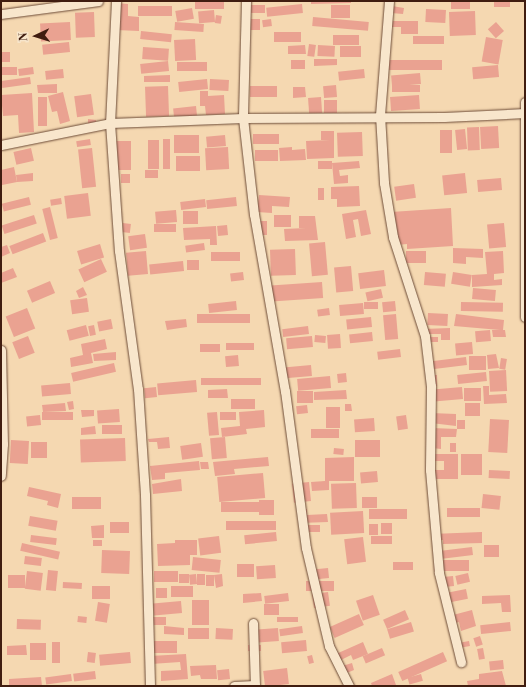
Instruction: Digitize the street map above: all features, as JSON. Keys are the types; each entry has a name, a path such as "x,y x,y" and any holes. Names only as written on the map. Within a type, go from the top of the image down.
{"street":[{"path":"1,14 98,1"},
{"path":"116,1 110,123 119,251 138,389 145,495 150,686"},
{"path":"246,1 243,118 254,214 285,391 306,548 329,646 349,686"},
{"path":"389,1 380,115 384,182 393,238 425,336 431,386 430,470 439,573 461,662"},
{"path":"525,102 525,317"},
{"path":"1,145 110,123 243,118 380,115 444,116 525,113"},
{"path":"1,350 3,444 1,476"},
{"path":"234,686 255,686 253,623"}],"building":[{"path":"195,1 224,1 224,9 195,9"},
{"path":"311,1 351,1 351,3 311,4"},
{"path":"451,1 470,1 470,9 451,9"},
{"path":"494,1 510,1 510,7 494,7"},
{"path":"115,3 128,4 128,16 139,17 139,31 116,30"},
{"path":"302,4 303,13 267,17 266,8"},
{"path":"248,5 265,5 265,13 248,13"},
{"path":"331,5 350,5 350,18 331,18"},
{"path":"138,6 172,6 172,16 138,16"},
{"path":"392,6 404,8 403,14 391,13"},
{"path":"192,8 194,19 177,22 175,11"},
{"path":"426,9 446,10 445,23 425,22"},
{"path":"214,10 215,22 199,23 198,11"},
{"path":"475,11 476,35 450,36 449,12"},
{"path":"94,12 95,37 76,38 75,13"},
{"path":"216,15 222,16 221,24 215,23"},
{"path":"313,17 369,22 368,31 312,26"},
{"path":"247,19 260,19 260,30 247,30"},
{"path":"271,19 272,26 263,27 262,20"},
{"path":"388,21 418,21 418,34 401,34 401,27 388,27"},
{"path":"70,22 71,40 41,42 40,24"},
{"path":"175,22 204,24 203,32 174,30"},
{"path":"496,22 504,31 496,38 488,29"},
{"path":"141,31 172,34 171,42 140,39"},
{"path":"274,32 301,32 301,42 274,42"},
{"path":"333,35 359,35 359,45 333,45"},
{"path":"413,36 444,36 444,44 413,44"},
{"path":"486,37 503,40 498,65 482,62"},
{"path":"195,39 196,60 175,61 174,40"},
{"path":"69,42 70,52 43,55 42,45"},
{"path":"309,44 316,45 314,57 307,56"},
{"path":"305,45 306,54 288,54 288,46"},
{"path":"318,45 335,46 334,57 317,56"},
{"path":"340,46 361,46 361,57 340,57"},
{"path":"143,47 169,49 168,61 142,59"},
{"path":"1,52 10,52 10,62 1,62"},
{"path":"314,59 337,59 337,65 314,66"},
{"path":"291,60 305,60 305,69 291,69"},
{"path":"388,60 442,60 442,70 388,70"},
{"path":"168,61 169,71 141,74 140,64"},
{"path":"177,62 207,62 207,71 177,71"},
{"path":"498,65 499,77 473,79 472,67"},
{"path":"1,67 17,67 17,75 1,75"},
{"path":"33,67 34,74 19,76 18,69"},
{"path":"63,69 64,78 46,80 45,71"},
{"path":"364,69 365,78 339,81 338,72"},
{"path":"420,73 421,84 392,86 391,76"},
{"path":"170,75 170,82 144,82 144,76"},
{"path":"30,77 31,84 2,88 1,81"},
{"path":"207,79 208,89 179,92 178,82"},
{"path":"210,79 229,80 228,91 209,90"},
{"path":"57,84 57,93 38,93 37,85"},
{"path":"336,85 337,97 324,98 323,86"},
{"path":"392,85 420,85 420,92 392,92"},
{"path":"168,86 169,116 146,117 145,87"},
{"path":"250,86 277,86 277,97 250,97"},
{"path":"293,87 305,87 306,97 293,98"},
{"path":"200,91 208,91 208,96 224,95 225,114 206,115 205,106 200,106"},
{"path":"63,92 70,121 60,124 57,111 52,112 48,96"},
{"path":"32,93 34,132 19,133 18,115 3,116 1,95"},
{"path":"91,94 94,115 77,117 74,96"},
{"path":"419,95 420,109 391,111 390,97"},
{"path":"38,97 47,97 47,126 38,126"},
{"path":"321,97 322,113 309,114 308,98"},
{"path":"324,100 337,100 337,113 324,113"},
{"path":"196,106 197,116 174,118 173,108"},
{"path":"88,119 96,120 96,126 88,125"},
{"path":"498,126 499,148 481,149 480,127"},
{"path":"467,127 479,127 480,150 468,150"},
{"path":"465,129 467,149 457,150 455,130"},
{"path":"440,130 452,130 452,153 440,153"},
{"path":"321,131 334,131 334,158 307,159 306,141 330,140 321,140"},
{"path":"362,132 363,156 338,157 337,133"},
{"path":"253,134 279,134 279,144 253,144"},
{"path":"174,135 199,135 199,153 174,153"},
{"path":"225,135 226,146 207,148 206,137"},
{"path":"90,139 91,145 77,147 76,141"},
{"path":"163,139 170,139 170,169 163,169"},
{"path":"148,140 159,140 159,169 148,169"},
{"path":"116,141 131,141 131,170 116,170"},
{"path":"228,147 229,169 206,170 205,148"},
{"path":"292,147 292,150 305,149 306,160 280,161 279,148"},
{"path":"31,148 34,161 16,165 13,152"},
{"path":"92,148 96,187 82,188 78,149"},
{"path":"255,150 278,150 278,161 255,161"},
{"path":"176,156 200,156 200,171 176,171"},
{"path":"318,161 332,161 332,169 318,169"},
{"path":"359,161 360,168 339,170 340,176 348,175 348,183 334,184 332,163"},
{"path":"14,167 17,182 2,185 1,170"},
{"path":"145,170 158,170 158,178 145,178"},
{"path":"33,173 33,181 17,182 16,175"},
{"path":"465,173 467,193 444,195 442,175"},
{"path":"121,174 130,174 130,183 121,183"},
{"path":"501,178 502,190 478,192 477,180"},
{"path":"414,184 416,198 396,201 394,187"},
{"path":"359,186 360,206 337,207 337,199 331,199 331,187"},
{"path":"318,188 324,188 324,200 318,200"},
{"path":"88,193 91,216 67,219 64,196"},
{"path":"259,195 290,197 289,207 272,206 272,213 257,212"},
{"path":"29,197 31,205 4,212 2,204"},
{"path":"236,197 237,206 207,209 206,200"},
{"path":"61,198 62,204 51,206 50,200"},
{"path":"205,199 206,207 181,210 180,202"},
{"path":"50,207 58,238 50,240 42,209"},
{"path":"451,208 453,246 407,249 407,244 397,245 395,224 391,224 391,212"},
{"path":"176,210 177,222 156,224 155,212"},
{"path":"366,210 371,234 361,236 358,219 353,220 356,237 346,239 342,214"},
{"path":"183,211 198,211 198,224 183,224"},
{"path":"34,215 37,224 4,234 2,226"},
{"path":"274,215 291,215 291,227 274,227"},
{"path":"299,216 315,216 318,240 285,241 284,229 306,228 299,228"},
{"path":"260,221 267,221 267,235 260,235"},
{"path":"123,223 131,224 130,233 122,232"},
{"path":"504,223 506,247 489,248 487,224"},
{"path":"154,224 176,224 176,232 154,232"},
{"path":"227,225 228,235 218,236 217,226"},
{"path":"216,226 217,245 210,245 210,239 184,240 183,228"},
{"path":"43,233 46,241 13,254 9,246"},
{"path":"145,234 147,248 130,250 128,236"},
{"path":"325,242 328,275 312,276 309,243"},
{"path":"204,243 205,250 186,253 185,246"},
{"path":"100,244 104,257 81,264 77,251"},
{"path":"7,245 10,253 1,257 1,247"},
{"path":"453,248 483,249 483,258 466,257 466,264 453,263"},
{"path":"295,249 296,275 271,276 270,250"},
{"path":"146,251 148,274 128,276 126,253"},
{"path":"406,251 426,251 426,263 406,263"},
{"path":"503,251 504,273 494,274 494,280 502,279 502,285 472,287 472,275 487,274 485,252"},
{"path":"211,252 240,252 240,261 211,261"},
{"path":"101,259 107,272 84,282 78,270"},
{"path":"187,260 199,260 199,270 187,270"},
{"path":"183,261 184,271 150,274 149,265"},
{"path":"351,266 353,291 336,292 334,267"},
{"path":"13,268 17,277 1,283 1,273"},
{"path":"384,270 386,286 360,289 358,273"},
{"path":"243,272 244,280 231,282 230,274"},
{"path":"425,272 446,274 445,287 424,285"},
{"path":"453,272 472,275 470,287 451,284"},
{"path":"50,281 55,293 32,303 27,291"},
{"path":"322,282 323,298 268,302 267,286"},
{"path":"83,287 87,295 79,298 76,291"},
{"path":"473,288 496,290 495,301 472,299"},
{"path":"381,289 383,298 367,301 365,293"},
{"path":"87,298 89,312 72,314 70,300"},
{"path":"236,301 237,310 209,313 208,304"},
{"path":"395,301 396,311 383,312 382,302"},
{"path":"364,302 378,302 378,309 364,309"},
{"path":"461,302 503,303 503,312 461,311"},
{"path":"363,303 364,314 340,316 339,305"},
{"path":"27,308 35,328 14,337 6,317"},
{"path":"329,308 330,315 318,317 317,310"},
{"path":"428,313 448,314 447,326 427,325"},
{"path":"197,314 250,314 250,323 197,323"},
{"path":"396,314 398,339 385,340 383,315"},
{"path":"456,314 504,320 503,330 505,330 506,337 493,337 492,330 500,330 454,326"},
{"path":"371,317 372,327 347,330 346,320"},
{"path":"111,319 113,329 99,331 97,322"},
{"path":"186,319 187,327 167,330 165,321"},
{"path":"86,325 89,336 70,341 67,330"},
{"path":"94,325 96,335 90,336 88,326"},
{"path":"308,326 309,334 283,337 282,329"},
{"path":"450,328 450,340 441,340 441,334 423,334 423,329"},
{"path":"490,330 491,341 476,342 475,331"},
{"path":"372,332 373,341 350,343 349,334"},
{"path":"340,334 341,348 328,349 327,335"},
{"path":"315,335 326,336 325,343 314,342"},
{"path":"28,336 35,353 19,359 12,342"},
{"path":"312,336 313,347 287,349 286,338"},
{"path":"425,337 438,337 438,342 425,342"},
{"path":"105,339 107,349 91,353 93,363 71,367 70,358 83,355 81,344"},
{"path":"472,342 473,354 456,355 455,343"},
{"path":"226,343 254,343 254,350 226,350"},
{"path":"200,344 220,344 220,352 200,352"},
{"path":"400,349 401,357 378,360 377,352"},
{"path":"116,352 116,360 94,361 93,354"},
{"path":"496,354 499,368 488,369 487,355"},
{"path":"238,355 239,366 226,367 225,356"},
{"path":"469,356 486,356 486,370 469,370"},
{"path":"466,357 467,365 432,369 431,361"},
{"path":"501,358 507,359 505,370 499,369"},
{"path":"114,363 116,372 73,382 71,373"},
{"path":"311,365 312,376 279,379 278,368"},
{"path":"506,370 507,391 490,392 489,371"},
{"path":"486,372 487,381 458,384 457,375"},
{"path":"346,373 347,382 338,383 337,374"},
{"path":"430,375 437,375 437,386 430,386"},
{"path":"330,376 331,388 298,391 297,379"},
{"path":"201,378 261,378 261,385 201,385"},
{"path":"196,380 197,392 158,395 157,383"},
{"path":"70,383 71,394 42,396 41,386"},
{"path":"483,386 489,386 489,395 506,394 507,403 484,404"},
{"path":"156,387 157,397 145,398 144,388"},
{"path":"462,387 463,399 431,402 430,390"},
{"path":"464,388 481,388 481,401 464,401"},
{"path":"227,389 228,398 208,398 208,390"},
{"path":"346,390 347,399 314,400 314,392"},
{"path":"297,391 313,391 313,403 297,403"},
{"path":"231,399 255,399 255,409 231,409"},
{"path":"73,401 74,409 69,410 67,402"},
{"path":"65,403 66,411 43,412 42,405"},
{"path":"465,403 480,403 480,416 465,416"},
{"path":"345,404 351,404 352,411 345,411"},
{"path":"307,405 308,413 297,414 296,406"},
{"path":"326,407 340,407 340,428 326,428"},
{"path":"119,409 120,422 98,424 97,411"},
{"path":"81,410 94,410 94,416 82,417"},
{"path":"264,410 265,427 246,429 247,434 222,437 221,428 240,426 239,412"},
{"path":"42,412 73,412 73,420 42,420"},
{"path":"217,412 219,435 209,436 207,413"},
{"path":"220,412 236,412 236,420 220,420"},
{"path":"431,413 456,414 456,426 431,423"},
{"path":"40,415 41,425 27,426 26,416"},
{"path":"406,415 408,429 398,430 396,416"},
{"path":"374,418 375,431 355,432 354,419"},
{"path":"490,419 509,420 507,453 488,452"},
{"path":"457,420 465,420 465,429 457,429"},
{"path":"102,425 122,425 122,434 102,434"},
{"path":"95,426 96,434 81,435 81,428"},
{"path":"432,428 457,429 456,437 441,437 441,449 432,448"},
{"path":"311,429 339,429 339,438 311,438"},
{"path":"169,437 170,448 158,449 157,442 149,442 148,439"},
{"path":"225,437 227,458 212,459 210,438"},
{"path":"125,438 126,461 81,463 80,440"},
{"path":"11,440 29,441 28,464 10,463"},
{"path":"355,440 380,440 380,457 355,457"},
{"path":"31,442 47,442 47,458 31,458"},
{"path":"201,443 203,457 182,460 180,446"},
{"path":"450,443 456,443 456,452 450,452"},
{"path":"334,448 344,449 343,455 333,454"},
{"path":"432,454 458,454 458,479 429,479 429,470 444,470 444,461 432,461"},
{"path":"461,454 482,454 482,475 461,475"},
{"path":"268,457 269,466 234,469 235,474 215,476 213,462"},
{"path":"354,457 354,481 329,481 329,490 312,491 311,482 325,481 325,458"},
{"path":"199,461 200,470 165,473 165,479 152,480 150,466"},
{"path":"200,462 208,462 209,469 201,469"},
{"path":"489,470 510,471 510,479 489,478"},
{"path":"377,471 378,482 361,483 360,472"},
{"path":"263,473 265,498 219,502 217,477"},
{"path":"181,479 182,491 153,494 152,484"},
{"path":"309,482 311,501 294,503 292,484"},
{"path":"356,483 357,508 332,509 331,484"},
{"path":"29,487 61,494 58,508 47,505 48,501 27,496"},
{"path":"483,494 501,496 499,510 482,508"},
{"path":"72,497 101,497 101,509 72,509"},
{"path":"362,497 377,497 377,508 362,508"},
{"path":"259,500 274,500 274,515 259,515"},
{"path":"221,502 259,502 259,512 221,512"},
{"path":"447,508 480,508 480,517 447,517"},
{"path":"298,509 307,509 307,515 327,514 328,522 299,523"},
{"path":"369,509 407,509 407,519 369,519"},
{"path":"363,511 364,533 331,535 330,513"},
{"path":"30,516 58,521 56,531 28,526"},
{"path":"226,521 276,521 276,530 226,530"},
{"path":"110,522 129,522 129,533 110,533"},
{"path":"381,523 392,523 392,534 381,534"},
{"path":"369,524 378,524 378,535 369,535"},
{"path":"104,525 104,538 92,538 91,526"},
{"path":"305,525 320,525 320,532 305,532"},
{"path":"276,532 277,541 245,544 244,535"},
{"path":"482,532 482,543 443,544 443,540 432,541 432,534"},
{"path":"31,535 57,538 56,545 30,542"},
{"path":"219,536 221,553 200,555 198,539"},
{"path":"371,536 392,536 392,544 371,544"},
{"path":"363,537 366,562 347,564 344,539"},
{"path":"93,540 102,540 102,546 93,546"},
{"path":"175,540 197,540 197,555 190,555 190,565 158,566 157,544 175,543"},
{"path":"22,543 60,552 58,560 20,551"},
{"path":"484,545 499,545 499,557 484,557"},
{"path":"472,547 473,555 434,560 433,552"},
{"path":"102,550 130,551 129,574 101,573"},
{"path":"25,556 42,558 41,566 24,564"},
{"path":"193,557 221,560 219,573 192,570"},
{"path":"434,560 469,560 469,571 434,571"},
{"path":"393,562 413,562 413,570 393,570"},
{"path":"237,564 254,564 254,577 237,577"},
{"path":"275,565 276,578 257,579 256,566"},
{"path":"328,568 329,578 309,580 308,570"},
{"path":"48,570 58,571 56,591 46,590"},
{"path":"27,571 43,573 41,591 25,589"},
{"path":"154,571 178,571 178,582 154,582"},
{"path":"468,573 470,582 457,585 455,576"},
{"path":"179,574 189,574 189,583 179,583"},
{"path":"196,574 197,584 190,585 189,575"},
{"path":"196,574 197,584 190,585 189,575"},
{"path":"222,574 223,586 216,588 214,575"},
{"path":"8,575 25,575 25,588 8,588"},
{"path":"206,575 214,575 214,586 206,586"},
{"path":"453,576 454,586 439,588 438,578"},
{"path":"306,581 334,581 334,591 306,591"},
{"path":"63,582 82,583 82,589 63,588"},
{"path":"92,586 110,586 110,599 92,599"},
{"path":"171,586 193,586 193,597 171,597"},
{"path":"156,588 167,588 167,598 156,598"},
{"path":"466,589 468,599 450,602 448,592"},
{"path":"328,592 330,606 314,608 312,594"},
{"path":"261,593 262,601 243,603 243,594"},
{"path":"288,593 289,601 265,604 264,596"},
{"path":"373,595 380,615 363,621 356,601"},
{"path":"510,595 511,612 502,612 501,603 482,604 482,596"},
{"path":"192,600 209,600 209,625 192,625"},
{"path":"181,601 182,613 154,615 153,603"},
{"path":"98,602 110,604 107,623 95,621"},
{"path":"264,604 279,604 279,615 264,615"},
{"path":"405,610 409,619 387,629 383,620"},
{"path":"472,610 476,626 461,631 459,622 451,624 449,616"},
{"path":"359,614 364,625 335,638 330,627"},
{"path":"78,616 87,617 86,623 77,622"},
{"path":"153,617 166,617 166,625 153,625"},
{"path":"277,617 298,617 298,622 277,622"},
{"path":"17,619 41,620 41,630 17,629"},
{"path":"411,622 414,632 390,639 387,629"},
{"path":"510,622 511,631 481,634 480,625"},
{"path":"164,626 184,628 184,635 164,634"},
{"path":"302,626 303,633 280,636 279,629"},
{"path":"188,628 209,628 209,639 188,639"},
{"path":"216,628 233,629 232,640 215,639"},
{"path":"278,628 279,641 258,642 257,629"},
{"path":"480,636 483,645 476,647 473,638"},
{"path":"306,640 307,651 282,653 281,642"},
{"path":"152,641 177,641 177,653 152,653"},
{"path":"469,641 470,646 459,648 458,643"},
{"path":"52,642 60,642 60,663 52,663"},
{"path":"363,642 368,654 353,660 351,655 339,661 336,654"},
{"path":"30,643 46,643 46,660 30,660"},
{"path":"26,645 27,655 7,655 7,646"},
{"path":"248,645 261,645 261,651 248,651"},
{"path":"382,648 385,655 366,664 363,656"},
{"path":"483,648 485,659 479,660 477,649"},
{"path":"88,652 96,653 95,663 87,662"},
{"path":"130,652 131,663 100,666 99,655"},
{"path":"443,652 447,661 402,681 398,672"},
{"path":"186,654 188,679 161,681 161,671 181,670 180,662 151,664 150,656"},
{"path":"312,655 314,663 309,664 307,656"},
{"path":"503,660 504,669 490,670 489,661"},
{"path":"352,663 354,670 342,675 339,667"},
{"path":"216,665 217,679 201,679 200,675 191,676 190,666"},
{"path":"287,668 289,684 265,686 263,671"},
{"path":"229,669 230,679 218,680 217,670"},
{"path":"95,671 96,679 74,682 73,674"},
{"path":"502,671 506,686 468,686 467,681 479,679 479,674"},
{"path":"71,674 72,681 46,685 45,678"},
{"path":"392,674 396,685 372,686 371,683"},
{"path":"421,674 423,681 409,685 408,678"},
{"path":"41,677 42,686 9,686 9,679"}]}
